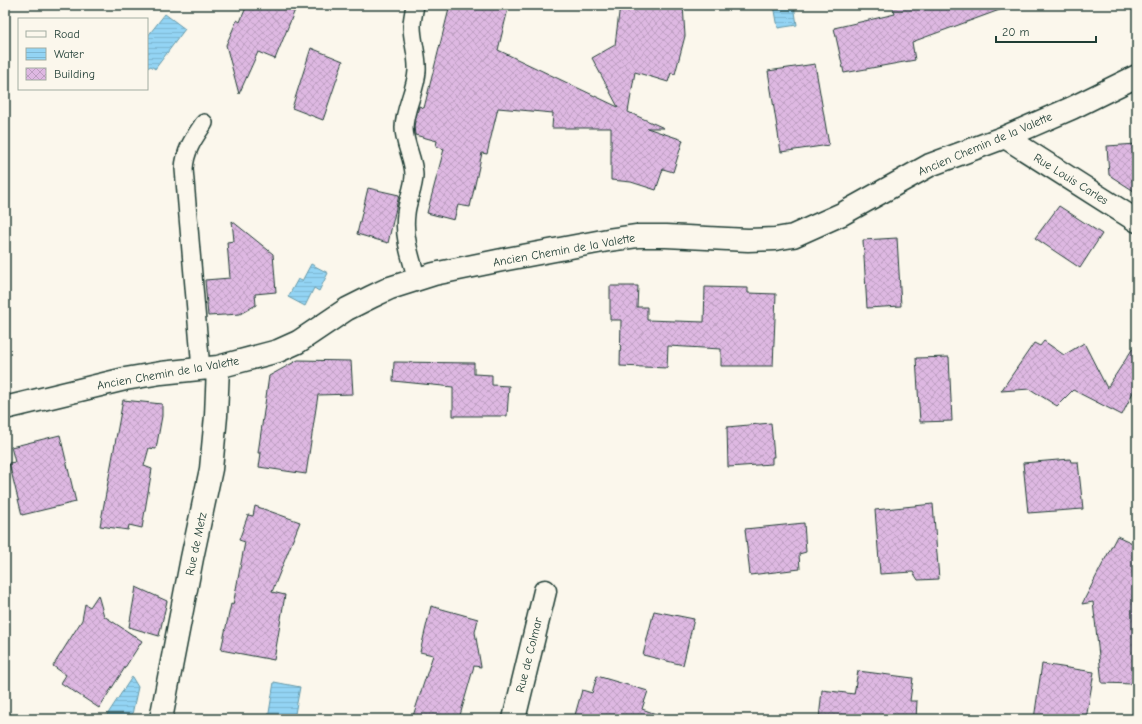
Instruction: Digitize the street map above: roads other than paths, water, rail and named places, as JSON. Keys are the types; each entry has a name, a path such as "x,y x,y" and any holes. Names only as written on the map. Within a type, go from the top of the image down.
{"street":[{"name":"Ancien Chemin de la Valette","path":"5,408 125,379 161,373 209,368 278,351 298,342 347,309 371,296 390,288 434,274 608,240 637,236 768,240 794,236 842,214 930,165 1005,138 1072,108 1137,76"},
{"name":"Rue Louis Carles","path":"1005,138 1137,221"},
{"name":"Rue de Metz","path":"161,719 211,469 216,416 209,368"},
{"name":"Rue de Colmar","path":"514,719 545,591"}],"lane":[{"path":"415,5 412,17 412,27 417,73 404,127 405,138 413,164 414,175 405,214 405,226 408,249 417,279"},
{"path":"204,122 185,156 184,169 209,368"}],"water":[{"path":"774,5 794,5 797,25 778,28"},
{"path":"165,14 185,29 155,69 151,66 148,68 148,36"},
{"path":"311,264 328,273 319,291 314,288 305,306 288,297 298,279 302,281"},
{"path":"132,677 138,687 131,719 105,718"},
{"path":"274,682 300,687 294,719 268,719"}]}
